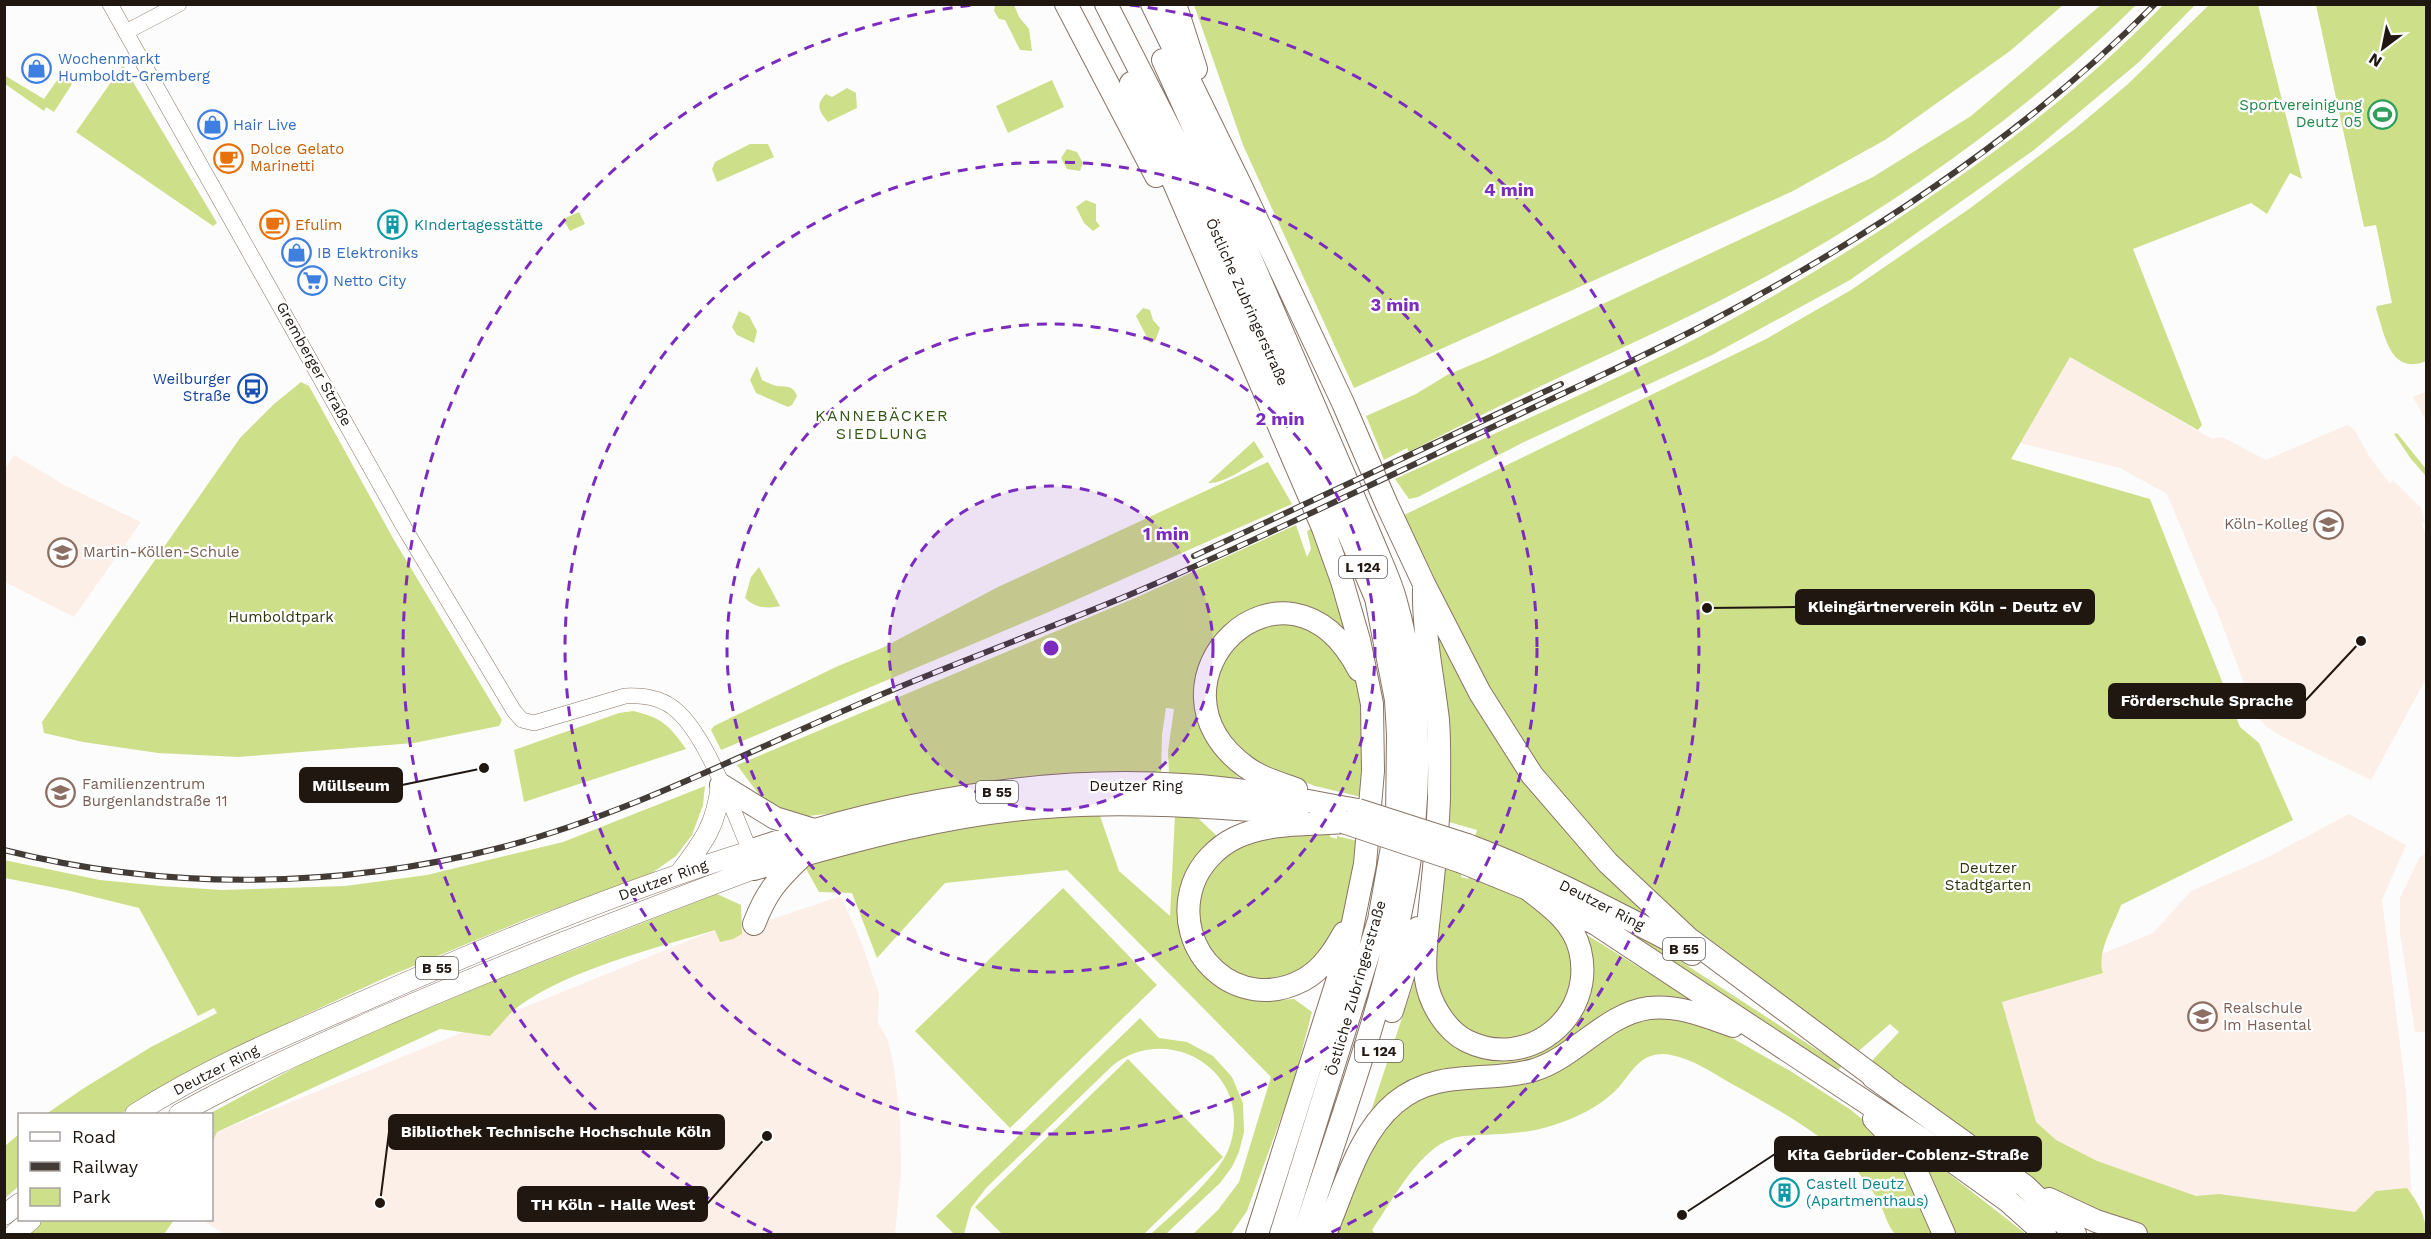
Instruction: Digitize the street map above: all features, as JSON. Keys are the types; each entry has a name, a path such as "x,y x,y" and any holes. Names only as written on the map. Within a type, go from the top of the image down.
{"highway":[{"path":"1066,4 1222,297"},
{"path":"1097,4 1323,528 1342,581 1359,640 1372,704 1373,771 1365,864 1356,907 1347,947 1257,1234"},
{"name":"Östliche Zubringerstraße","path":"1106,4 1180,149 1376,598 1392,679 1398,735 1399,775 1394,845 1379,920 1313,1171 1304,1234"},
{"name":"Östliche Zubringerstraße","path":"1137,4 1199,138 1373,542 1396,600 1410,663 1416,717 1417,808 1413,850 1399,928 1383,993 1313,1171 1281,1234"},
{"path":"1152,4 1343,403 1424,584 1480,693 1532,775 1608,863 1688,938 1884,1084"},
{"path":"1176,4 1195,66 1242,188"},
{"name":"L 124","path":"1323,1234 1410,955 1435,866 1439,799 1438,724 1424,620 1424,584"},
{"path":"1340,812 1308,794 1267,779 1246,767 1230,752 1217,735 1209,717 1206,676 1213,657 1234,631 1262,615 1283,613 1307,618 1330,633 1349,651 1372,704"},
{"path":"721,785 775,818 816,830"},
{"name":"Deutzer Ring","path":"752,860 816,830 918,805 977,794 1056,787 1183,795 1305,814 1340,812 1465,854 1513,862 1675,943 1884,1084 2025,1186 2075,1234"},
{"name":"Deutzer Ring","path":"752,860 803,855 909,829 985,815 1147,794"},
{"path":"1340,812 1262,829 1235,838 1213,854 1197,872 1187,915 1200,955 1219,974 1238,985 1262,991 1285,988 1305,980 1322,965 1337,946 1356,907"},
{"name":"Deutzer Ring","path":"1465,854 1596,924 1920,1138 1991,1189 2045,1234"},
{"path":"754,924 764,898 773,885 803,855"},
{"path":"1435,866 1425,954 1426,979 1431,1000 1446,1024 1465,1040 1485,1048 1518,1047 1542,1040 1556,1032 1565,1021 1575,1001 1582,980 1580,950 1569,928 1559,913 1528,889"},
{"path":"1323,1234 1367,1138 1382,1115 1414,1089 1461,1078 1515,1074 1533,1070 1564,1056 1608,1024 1648,1008 1675,1007 1700,1013 1771,1040"},
{"name":"B 55","path":"1826,1077 1881,1124 1909,1155 1944,1234"},
{"name":"B 55","path":"2025,1186 2061,1206 2136,1234"}],"main road":[{"path":"680,873 711,827 718,808 721,785"},
{"name":"Deutzer Ring","path":"137,1113 203,1074 474,952 680,873 752,860"},
{"name":"Deutzer Ring","path":"181,1113 315,1047 480,974 752,860"},
{"path":"4,1215 18,1204"},
{"path":"14,1234 30,1221"}],"street":[{"name":"Gremberger Straße","path":"110,4 405,529 514,711 522,720 534,723 625,696 638,695 659,700 676,710 694,729 721,785"},
{"path":"126,32 179,4"},
{"path":"721,785 752,860"}],"shaded area":[{"path":"2070,357 2212,439 2222,437 2266,460 2347,425 2354,429 2369,456 2390,484 2393,480 2421,508 2425,523 2422,524 2426,535 2426,679 2371,780 2281,736 2267,727 2256,715 2216,608 2167,494 2120,468 2020,443"},
{"path":"2426,391 2426,421 2413,397"},
{"name":"Martin-Köllen-Schule","path":"14,455 66,486 141,522 74,617 5,582 5,469"},
{"name":"Realschule Im Hasental","path":"2349,814 2406,845 2382,900 2406,1092 2413,1220 2196,1196 2098,1164 2038,1132 2002,1002 2103,973 2100,965 2102,954 2153,933 2191,891 2266,858"},
{"path":"2426,853 2426,1032 2415,1032 2400,933 2400,898 2419,858"},
{"path":"841,896 862,944 879,994 878,1023 888,1040 894,1067 900,1120 901,1174 895,1234 225,1234 204,1221 213,1221 213,1141 217,1132 715,930 749,927"}],"green space":[{"path":"1194,4 2063,5 2010,51 1885,140 1791,192 1354,388 1243,145"},
{"path":"2102,4 2136,5 2094,45 2001,122 1952,159 1850,227 1748,286 1661,330 1514,399 1409,452 1407,448 1384,460 1366,416 1416,394 1447,375 1490,357 1873,177 1971,116"},
{"path":"2164,4 2195,5 2139,62 2034,150 1850,280 1712,355 1522,443 1418,497 1409,499 1395,479 1660,357 1729,321 1822,267 1943,188 2030,124 2112,55"},
{"path":"995,5 1014,5 1019,17 1029,29 1032,51 1020,50 1005,20 999,19 994,11"},
{"name":"Deutzer Stadtgarten","path":"2209,5 2258,5 2302,179 2290,173 2267,214 2251,203 2133,249 2202,425 2198,430 2070,357 2011,459 2150,499 2240,727 2259,743 2293,820 2121,905 2104,948 2101,965 2103,973 2002,1002 2036,1122 2056,1140 2097,1161 2196,1196 2219,1194 2355,1212 2376,1191 2407,1188 2421,1210 2426,1234 2150,1234 2135,1231 2033,1186 1869,1064 1899,1032 1890,1024 1854,1055 1656,904 1516,741 1402,516 1766,339 1851,290 1969,209 2076,128 2128,84"},
{"name":"Sportvereinigung Deutz 05","path":"2316,5 2426,5 2426,361 2414,364 2404,363 2397,358 2386,341 2376,309 2377,306 2392,303 2376,225 2364,227"},
{"path":"123,65 217,223 213,226 76,132"},
{"path":"4,75 44,99 60,76 72,84 54,112 46,107 44,111 5,84"},
{"path":"1052,80 1064,107 1008,133 996,106"},
{"path":"847,88 856,93 857,108 828,122 821,111 820,101 826,94 832,97"},
{"path":"750,144 768,144 774,157 717,182 712,169 715,162"},
{"path":"1067,149 1077,152 1083,163 1080,171 1067,169 1061,158"},
{"path":"1086,200 1096,204 1096,221 1100,226 1093,231 1084,223 1076,207"},
{"path":"579,212 585,224 570,231 563,219"},
{"path":"1143,308 1150,310 1153,320 1160,328 1155,341 1150,343 1136,316"},
{"path":"739,311 749,316 757,331 754,343 737,335 732,327"},
{"path":"757,366 762,380 775,386 789,387 794,390 797,396 792,405 788,407 756,393 750,380"},
{"name":"Humboldtpark","path":"301,382 309,386 394,540 502,720 499,726 414,743 238,757 158,753 83,742 44,733 42,722 240,438 274,404"},
{"path":"2397,433 2426,469 2426,476 2394,434"},
{"path":"1254,441 1264,457 1229,477 1208,483"},
{"path":"1268,462 1292,504 1051,611 721,750 711,730 714,726 838,666 882,648 998,587"},
{"path":"1296,525 1307,557 1311,549 1307,531 1314,527 1354,642 1255,610 1197,705 1208,738 1225,763 1241,780 1169,775 1168,751 1174,709 1166,708 1162,735 1161,776 1095,773 1043,776 926,794 835,813 799,817 784,812 760,796 737,765 1135,598"},
{"path":"759,567 780,606 761,607 745,598 751,577"},
{"path":"1284,622 1327,637 1354,676 1360,695 1365,798 1315,786 1250,761 1222,731 1213,694 1221,659 1251,629"},
{"path":"1439,633 1533,790 1553,817 1575,842 1663,929 1482,841 1475,836 1477,830 1449,822 1448,728 1444,681 1436,634"},
{"path":"633,711 664,724 686,749 524,802 514,750 619,713"},
{"path":"705,786 703,805 692,835 676,856 649,875 529,918 387,977 196,1069 122,1113 47,1113 151,1047 217,1013 214,1008 198,1016 139,908 5,878 4,860 100,880 222,890 345,886 427,875 563,842"},
{"path":"1175,815 1198,818 1218,837 1193,860 1184,875 1178,918 1183,940 1234,994 1253,1001 1294,999 1312,1012 1293,1085 1247,1211 1231,1234 1193,1234 1218,1210 1239,1182 1271,1077 1067,870 945,883 877,958 852,893 819,892 804,865 894,841 984,822 1027,817 1100,816 1119,871 1170,916"},
{"path":"1331,831 1330,837 1337,839 1337,836 1362,842 1358,866 1338,934 1294,977 1255,982 1218,963 1196,920 1205,876 1230,851 1270,835"},
{"path":"1457,847 1651,942 1842,1066 1835,1073"},
{"path":"1443,867 1462,873 1461,877 1468,879 1471,872 1505,888 1552,921 1563,936 1571,953 1574,972 1558,1019 1508,1043 1464,1030 1437,995 1431,948"},
{"path":"1063,888 1157,985 1010,1128 915,1031"},
{"path":"717,894 741,905 742,934 733,939 720,942 715,930 640,952 587,971 562,981 519,1006 490,1036 440,1029 217,1132 213,1141 213,1113 211,1113 320,1054 491,982"},
{"path":"1579,930 1697,1003 1673,999 1543,1060 1478,1068 1369,1117 1415,979 1418,980 1450,1029 1468,1051 1486,1059 1505,1061 1524,1059 1542,1052 1559,1041 1573,1027 1583,1011 1590,993 1591,978"},
{"path":"1669,1014 1720,1031 1792,1072 1851,1110 1869,1125 1903,1164 1937,1234 1895,1234 1877,1198 1858,1172 1816,1134 1703,1067 1679,1057 1662,1054 1643,1060 1607,1098 1570,1119 1532,1131 1464,1136 1449,1140 1435,1148 1411,1172 1372,1230 1375,1234 1334,1234 1347,1196 1382,1130 1416,1098 1471,1085 1635,1019"},
{"path":"1140,1018 1159,1038 1187,1042 1213,1056 1232,1077 1243,1103 1244,1132 1232,1167 1220,1183 1166,1234 1151,1234 1197,1191 1218,1167 1231,1142 1234,1117 1229,1094 1217,1075 1200,1061 1180,1052 1157,1049 1134,1053 1112,1066 986,1188 971,1208 964,1234 954,1234 936,1216"},
{"path":"1128,1059 1223,1157 1144,1234 1002,1234 975,1207"},
{"path":"18,1135 18,1187 5,1198 5,1146"},
{"path":"1912,1145 2026,1234 1954,1234"},
{"path":"43,1221 173,1221 164,1234 27,1234"}],"railway":[{"path":"4,850 127,873 252,880 314,877 438,862 499,848 551,833 651,796 897,688 1178,574 1276,530 1700,327 1822,259 1940,183 2052,98 2105,53 2155,4"},
{"path":"1194,556 1561,384"}],"place":[{"name":"Wochenmarkt Humboldt-Gremberg","path":"37,68"},
{"name":"Sportvereinigung Deutz 05","path":"2383,114"},
{"name":"Hair Live","path":"212,125"},
{"name":"Dolce Gelato Marinetti","path":"229,158"},
{"name":"Efulim","path":"274,225"},
{"name":"KIndertagesstätte","path":"393,225"},
{"name":"IB Elektroniks","path":"296,253"},
{"name":"Netto City","path":"312,281"},
{"name":"Weilburger Straße","path":"252,388"},
{"name":"Köln-Kolleg","path":"2329,524"},
{"name":"Martin-Köllen-Schule","path":"62,552"},
{"name":"Kleingärtnerverein Köln - Deutz eV","path":"1707,608"},
{"name":"Förderschule Sprache","path":"2361,641"},
{"name":"Müllseum","path":"484,768"},
{"name":"Familienzentrum Burgenlandstraße 11","path":"61,793"},
{"name":"Realschule Im Hasental","path":"2202,1017"},
{"name":"TH Köln - Halle West","path":"767,1136"},
{"name":"Castell Deutz (Apartmenthaus)","path":"1785,1193"},
{"name":"Bibliothek Technische Hochschule Köln","path":"380,1203"},
{"name":"Kita Gebrüder-Coblenz-Straße","path":"1682,1215"}],"district":[{"name":"KANNEBÄCKER SIEDLUNG","path":"882,424"}]}
